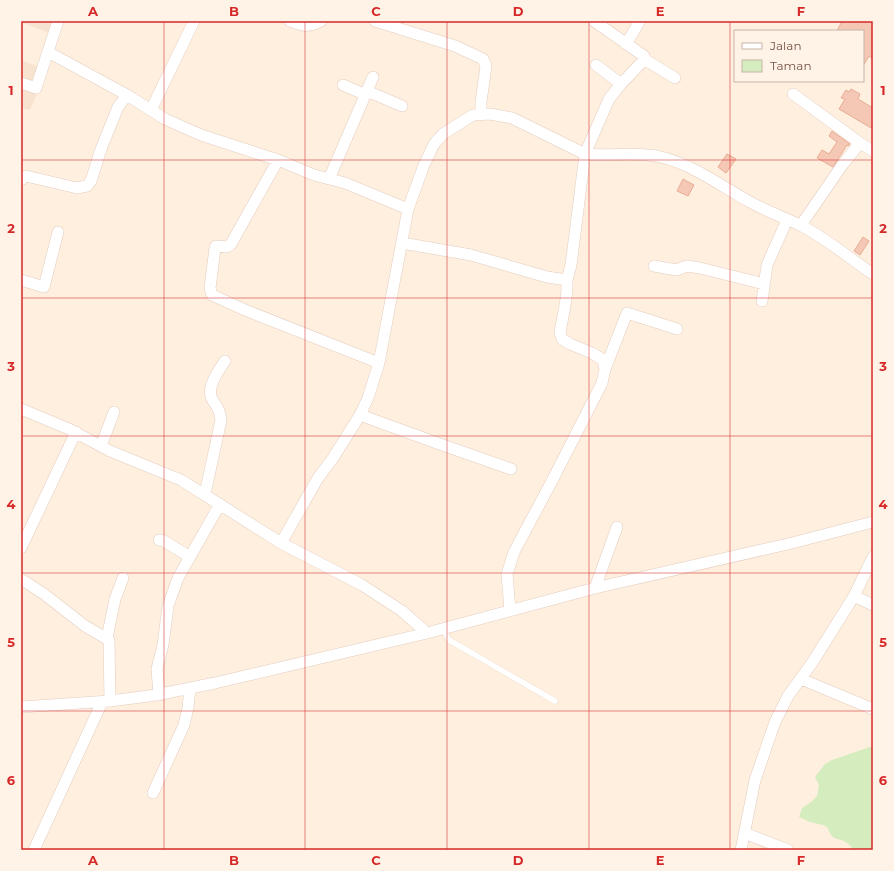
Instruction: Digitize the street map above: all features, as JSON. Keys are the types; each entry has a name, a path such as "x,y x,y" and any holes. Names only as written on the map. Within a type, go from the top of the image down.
{"street":[{"path":"21,82 36,88 58,21"},
{"path":"151,110 194,21"},
{"path":"290,21 303,26 313,25 321,21"},
{"path":"375,21 455,46 483,59 486,66 480,102 481,114"},
{"path":"594,21 644,56 644,59 675,78"},
{"path":"626,44 640,21"},
{"path":"48,52 165,118 201,135 278,160 314,175 346,183 408,209"},
{"path":"606,369 604,360 562,339 560,332 568,288 567,280 571,265 585,154 609,99 644,59"},
{"path":"596,64 621,84"},
{"path":"329,179 374,77"},
{"path":"343,85 402,106"},
{"path":"793,94 860,144 873,151"},
{"path":"21,180 26,176 76,188 87,186 91,181 101,149 118,107 126,96"},
{"path":"281,543 318,478 333,458 360,415 368,398 379,363 408,209 424,165 434,144 443,134 473,115 490,114 512,118 585,154 660,157 691,168 762,209 801,225 873,274"},
{"path":"801,225 843,164 860,144"},
{"path":"278,160 231,244 227,246 218,246 215,248 210,288 212,295 245,310 379,363"},
{"path":"762,301 767,264 787,220"},
{"path":"21,280 44,288 58,232"},
{"path":"402,242 471,255 547,277 567,280"},
{"path":"654,266 676,270 687,266 700,268 764,284"},
{"path":"510,610 507,574 514,552 599,390 627,313 677,329"},
{"path":"205,494 221,420 219,409 211,398 210,391 215,378 225,361"},
{"path":"21,409 76,432 100,446 181,480 281,543 362,585 402,611 427,633"},
{"path":"100,446 114,412"},
{"path":"360,415 511,469"},
{"path":"21,548 76,432"},
{"path":"159,695 157,669 163,645 168,606 178,578 220,504"},
{"path":"21,707 106,701 159,695 215,683 427,633 595,588 788,544 873,522"},
{"path":"595,588 616,527"},
{"path":"159,540 164,541 190,557"},
{"path":"740,850 755,780 764,753 788,696 854,596 873,557"},
{"path":"107,638 115,599 124,578"},
{"path":"21,579 44,594 85,626 107,638 110,642 106,701 34,850"},
{"path":"854,596 873,606"},
{"path":"801,678 873,709"},
{"path":"154,793 184,725 188,708 190,688"},
{"path":"744,832 788,850"}],"lane":[{"path":"443,628 449,640 555,701"}],"shaded area":[{"path":"21,21 63,21 57,36"},
{"path":"21,60 47,70 30,110 21,108"}],"green space":[{"path":"873,746 873,850 852,850 851,846 844,841 834,838 827,827 799,817 802,808 817,796 819,785 815,777 825,764 832,760"}],"building":[{"path":"842,21 870,21 873,23 873,59 869,56 864,64 864,30 838,30"},
{"path":"851,89 860,94 858,99 873,108 873,129 839,109 845,99 841,98 846,90 849,92"},
{"path":"832,131 850,144 848,146 847,145 833,167 817,158 822,150 829,154 837,142 829,136"},
{"path":"727,154 736,159 726,173 718,167"},
{"path":"683,179 694,185 688,196 677,191"},
{"path":"863,237 869,241 860,255 854,251"}]}
